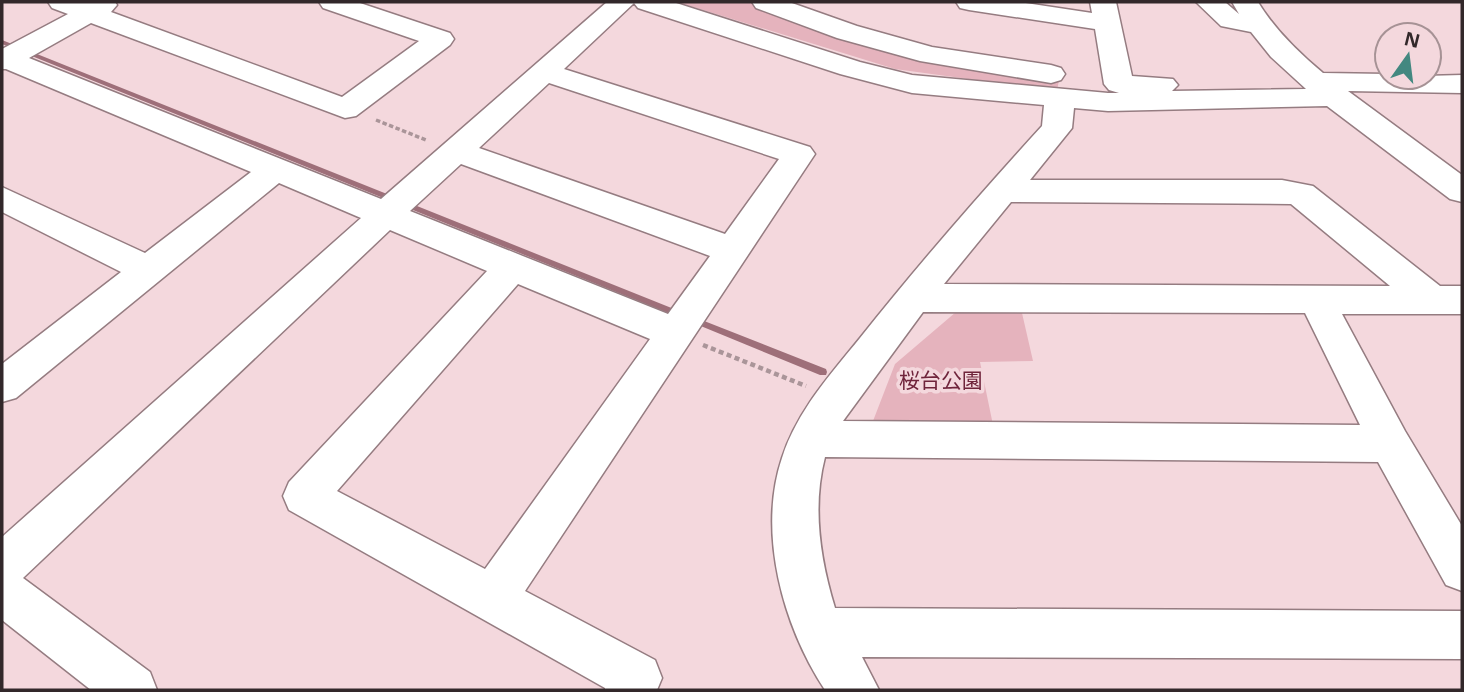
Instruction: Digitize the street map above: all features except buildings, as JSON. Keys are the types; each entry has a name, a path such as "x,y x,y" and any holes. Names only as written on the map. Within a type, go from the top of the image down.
{"street":[{"path":"61,2 100,7 345,109 440,39 332,2"},
{"path":"2,568 387,213 622,2"},
{"path":"647,2 850,68 912,84 1058,99 1171,103 1322,85"},
{"path":"765,2 847,32 930,55 1119,83 1462,84"},
{"path":"969,2 1105,12 1119,83"},
{"path":"1209,2 1230,20 1251,14 1322,85 1462,191"},
{"path":"3,59 100,7"},
{"path":"3,59 274,170 387,213 512,267 686,320"},
{"path":"492,599 799,154 543,72"},
{"path":"853,690 819,632 798,549 798,493 803,459 836,398 912,298 1057,128 1060,112 1058,99"},
{"path":"455,151 731,250"},
{"path":"2,386 274,170"},
{"path":"1001,191 1282,191 1301,194 1447,300"},
{"path":"2,198 146,269"},
{"path":"512,267 305,496 637,678 630,690"},
{"path":"912,298 1447,300"},
{"path":"1317,301 1390,444 1462,569"},
{"path":"813,439 1390,444"},
{"path":"2,591 132,690"},
{"path":"819,632 1462,635"}],"path":[{"path":"345,109 455,151"},
{"path":"686,320 836,398"}],"green space":[{"path":"677,2 755,2 782,14 1059,80 1057,91 895,69"},
{"name":"桜台公園","path":"956,312 1022,313 1033,361 980,362 993,425 873,421 895,364"}],"waterway":[{"path":"2,42 681,315"},
{"path":"694,320 823,372"}]}
